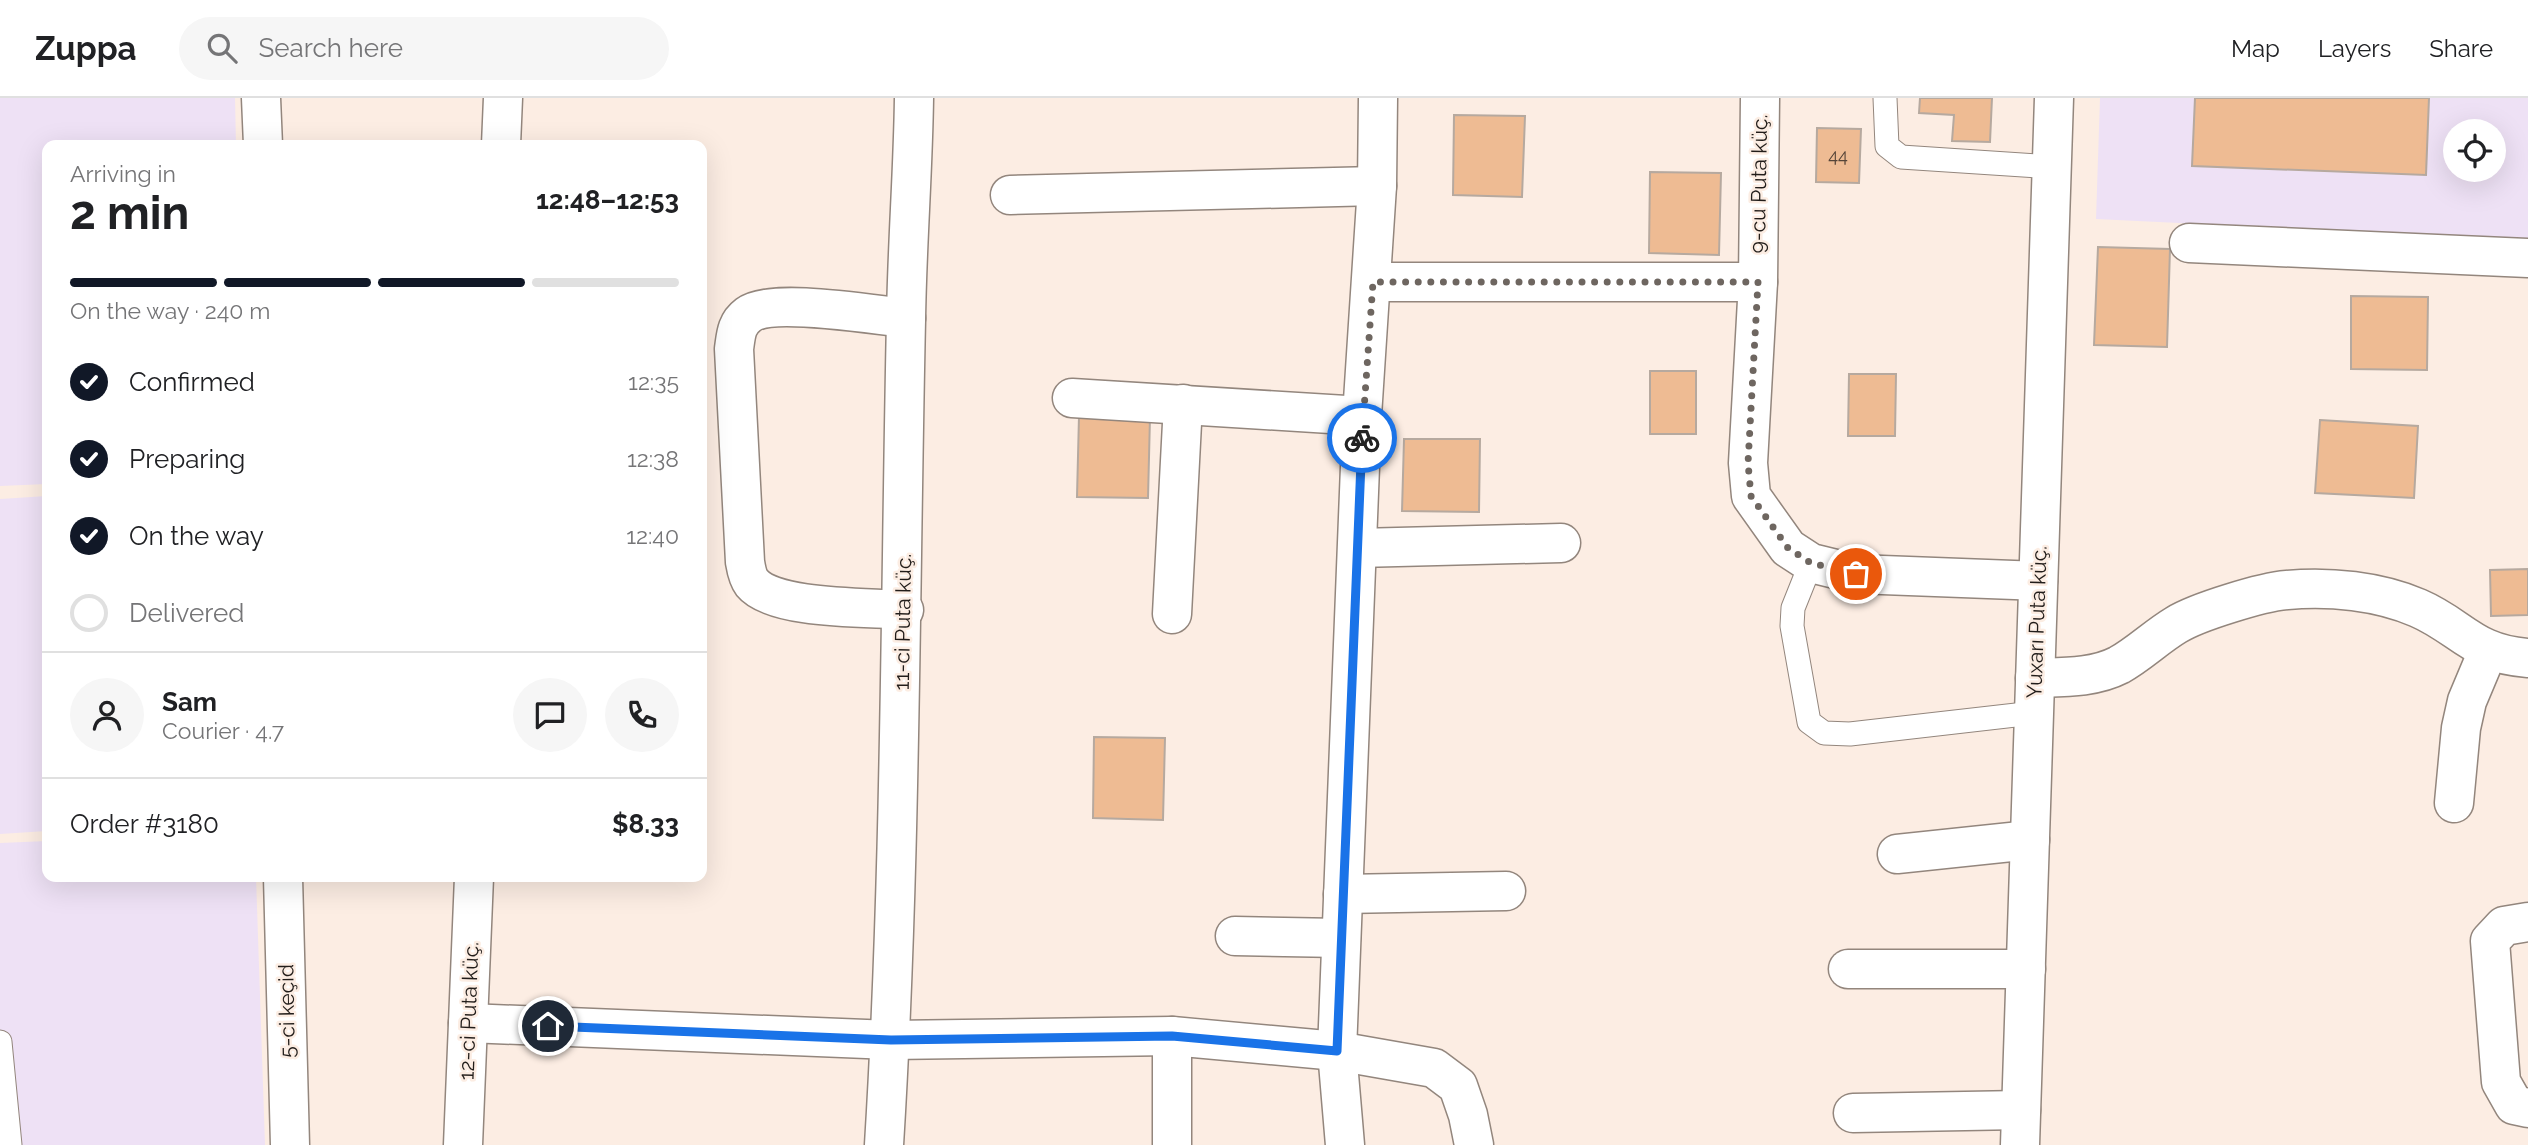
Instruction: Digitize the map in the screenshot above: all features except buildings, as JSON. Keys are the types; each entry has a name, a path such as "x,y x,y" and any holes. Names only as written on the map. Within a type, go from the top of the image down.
{"street":[{"path":"261,98 263,140"},
{"path":"501,140 503,98"},
{"name":"11-ci Puta küç.","path":"884,1145 891,1040 904,610 906,318 914,98"},
{"path":"1345,1145 1337,1051 1363,416 1373,282 1378,98"},
{"name":"9-cu Puta küç.","path":"1760,98 1758,282 1748,463 1751,496 1788,548 1811,563 1856,574 2038,581"},
{"name":"Yuxarı Puta küç.","path":"2020,1128 2054,98"},
{"path":"1010,195 1377,186"},
{"path":"2189,243 2528,258"},
{"path":"1373,282 1758,282"},
{"path":"904,610 790,601 769,595 751,582 744,562 734,349 738,325 750,313 775,306 906,318"},
{"path":"1072,398 1363,416"},
{"path":"1172,614 1182,404"},
{"path":"1358,548 1560,543"},
{"path":"2035,696 2118,665 2179,623 2285,590 2326,588 2371,595 2419,608 2488,651 2528,658"},
{"path":"2454,803 2461,728 2468,701 2488,651"},
{"path":"1897,854 2030,840"},
{"name":"5-ci keçid","path":"283,882 290,1145"},
{"name":"12-ci Puta küç.","path":"463,1145 474,882"},
{"path":"1343,894 1506,891"},
{"path":"2528,922 2504,926 2490,941 2501,1082 2514,1105 2528,1108"},
{"path":"1235,936 1341,938"},
{"path":"1847,969 2026,969"},
{"path":"468,1023 891,1040 1172,1036 1337,1051 1434,1068 1458,1086 1474,1145"},
{"path":"1172,1036 1172,1145"},
{"path":"1853,1113 2020,1128"}],"lane":[{"path":"1885,98 1887,146 1901,157 2052,167"},
{"path":"1811,563 1793,608 1792,626 1808,722 1824,733 1850,734 2035,696"},
{"path":"0,1042 10,1145"}],"shaded area":[{"path":"0,98 235,98 236,140 42,140 42,484 0,486"},
{"path":"2100,98 2528,98 2528,240 2096,219"},
{"path":"42,496 42,831 0,834 0,499"},
{"path":"42,841 42,882 256,882 265,1145 0,1145 0,843"}],"way so far":[{"path":"1362,438 1373,282 1758,282 1748,463 1751,496 1788,548 1811,563 1856,574"}],"route":[{"path":"548,1026 891,1040 1172,1036 1337,1051 1362,438"}]}
